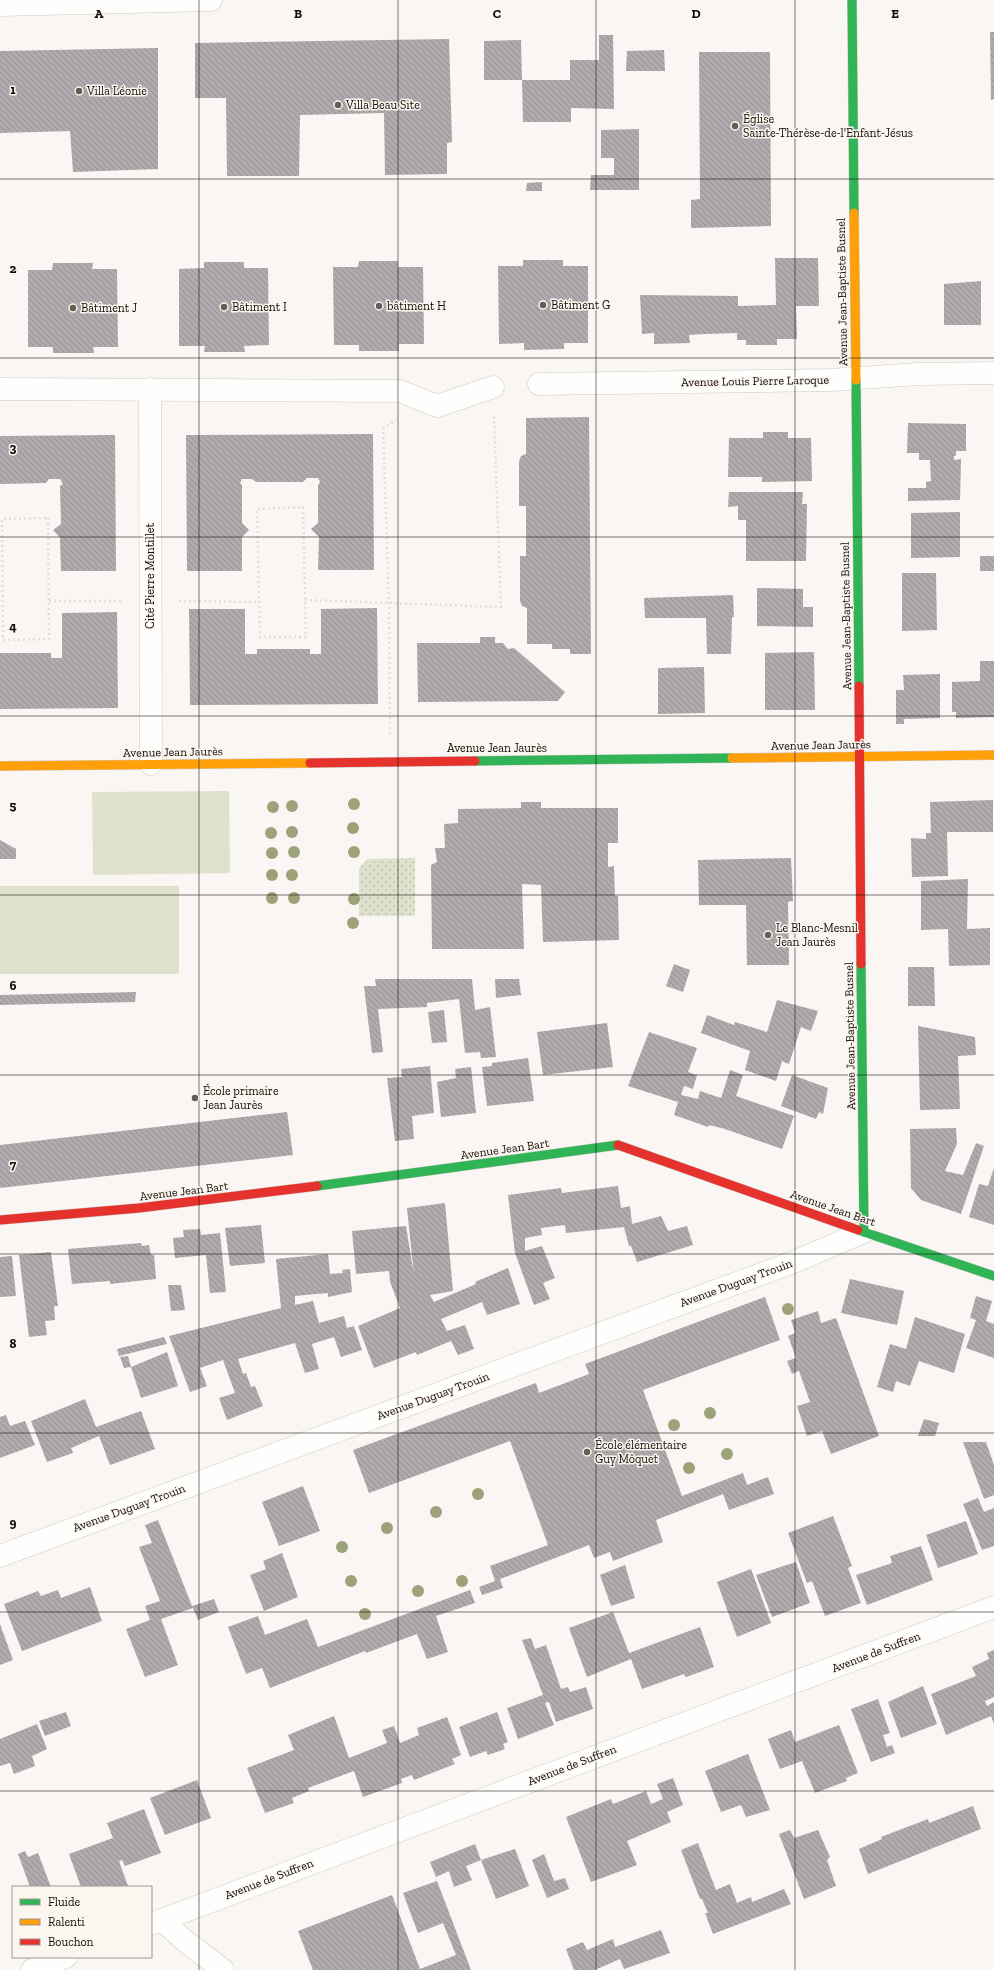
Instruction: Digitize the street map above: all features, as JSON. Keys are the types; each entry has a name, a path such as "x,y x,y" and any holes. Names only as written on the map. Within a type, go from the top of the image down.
{"street":[{"path":"0,5 211,0"},
{"name":"Avenue Jean-Baptiste Busnel","path":"852,0 864,1232"},
{"name":"Avenue Louis Pierre Laroque","path":"539,384 856,379 918,374 994,373"},
{"path":"0,388 400,391 437,406 493,388"},
{"name":"Cité Pierre Montillet","path":"150,389 150,764"},
{"name":"Avenue Jean Jaurès","path":"0,766 994,755"},
{"name":"Avenue Jean Bart","path":"0,1220 155,1206 377,1179 619,1145 864,1232 994,1276"},
{"name":"Avenue Duguay Trouin","path":"0,1556 791,1263 864,1232"},
{"name":"Avenue de Suffren","path":"156,1922 994,1607"},
{"path":"156,1922 185,1941 224,1970"},
{"path":"32,1970 63,1958"}],"path":[{"path":"305,600 501,607 493,388"},
{"path":"391,761 389,603 383,429 422,400"},
{"path":"303,508 306,637 260,637 259,602 257,509 303,508"},
{"path":"48,518 48,601 49,639 3,640 1,603 2,519 48,518"},
{"path":"48,601 259,602"}],"green space":[{"path":"229,791 230,873 93,875 92,792"},
{"path":"415,858 415,916 359,916 359,868 368,859"},
{"path":"0,886 179,886 179,974 0,974"}],"building":[{"path":"990,32 994,32 994,99 991,100"},
{"path":"599,35 613,35 614,109 571,108 571,122 523,122 522,80 570,80 570,60 599,60"},
{"name":"Villa Beau Site","path":"449,39 452,142 447,143 447,174 385,175 384,113 300,115 299,176 227,176 226,98 195,98 195,43"},
{"path":"521,40 522,80 484,80 484,41"},
{"name":"Villa Léonie","path":"158,48 158,169 73,172 70,131 0,133 0,51"},
{"path":"664,50 665,71 626,71 627,51"},
{"name":"Église Sainte-Thérèse-de-l'Enfant-Jésus","path":"699,52 770,52 771,226 691,228 691,200 700,199"},
{"path":"639,129 639,190 590,190 591,175 614,175 614,158 601,158 601,130"},
{"path":"542,182 542,191 526,191 527,183"},
{"path":"775,258 818,258 819,306 796,306 797,339 777,339 777,345 746,345 746,340 737,340 737,333 705,334 689,335 690,343 654,344 654,333 642,334 640,295 738,296 738,306 776,305"},
{"name":"Bâtiment G","path":"523,260 563,260 563,266 588,266 588,343 564,343 564,349 524,350 524,343 499,344 498,266 523,266"},
{"name":"bâtiment H","path":"359,261 398,261 398,267 423,267 424,344 399,344 399,351 359,351 359,345 334,345 333,267 358,267"},
{"name":"Bâtiment I","path":"204,262 244,262 244,268 268,268 269,345 244,346 245,352 204,352 205,346 179,346 179,269 204,268"},
{"name":"Bâtiment J","path":"53,263 93,263 92,269 117,269 118,347 93,347 94,353 53,353 53,347 28,347 28,270 52,270"},
{"path":"981,281 981,325 944,325 944,284"},
{"path":"589,417 591,654 570,654 570,649 552,649 552,644 527,644 527,608 522,606 520,601 520,556 526,556 526,506 519,506 519,461 521,456 526,454 526,418"},
{"path":"908,423 966,424 966,451 956,451 956,456 954,456 954,460 961,459 960,500 908,501 908,488 926,488 926,482 931,481 930,460 919,460 919,453 907,453"},
{"path":"763,432 788,432 788,438 811,438 812,481 762,482 762,477 728,477 729,438 763,438"},
{"path":"373,434 374,570 318,570 319,537 311,529 318,523 318,485 320,482 318,478 307,478 303,482 256,482 252,479 242,479 240,483 242,485 242,523 249,530 242,537 242,571 187,571 186,435"},
{"path":"115,435 116,571 61,571 60,538 53,530 61,524 60,486 63,484 60,479 49,479 46,483 0,484 0,436"},
{"path":"729,492 803,492 802,504 807,504 806,561 746,561 746,520 738,520 738,506 728,507"},
{"path":"960,512 960,557 911,558 911,513"},
{"path":"980,556 994,556 994,571 980,571"},
{"path":"902,573 936,573 937,630 902,631"},
{"path":"757,588 803,589 803,607 813,607 813,627 757,626"},
{"path":"733,595 734,617 732,617 731,654 707,654 706,618 645,618 644,598"},
{"path":"377,608 378,704 190,705 189,609 245,609 245,654 257,654 257,649 310,649 310,654 321,654 321,609"},
{"path":"117,612 118,708 0,709 0,653 51,653 51,658 62,658 62,613"},
{"path":"480,637 495,637 495,643 503,643 508,649 514,648 565,692 558,701 418,702 417,643 480,643"},
{"path":"814,652 815,710 765,710 765,653"},
{"path":"980,661 994,661 994,717 956,718 956,712 952,712 952,682 980,681"},
{"path":"704,667 705,713 658,714 658,668"},
{"path":"940,674 940,718 904,719 904,724 896,724 896,690 904,690 903,675"},
{"path":"993,800 993,832 947,832 948,876 912,877 911,838 926,839 926,833 931,833 930,802"},
{"path":"521,802 541,802 541,808 618,808 618,843 608,843 608,867 614,866 615,896 618,896 619,940 543,942 541,885 522,884 524,949 432,949 431,865 437,862 435,848 445,848 444,824 458,823 458,809 521,808"},
{"path":"0,840 16,849 16,859 0,859"},
{"name":"Le Blanc-Mesnil Jean Jaurès","path":"791,858 793,901 788,902 789,965 747,965 746,905 699,905 698,860"},
{"path":"968,879 967,929 990,928 990,965 949,966 948,929 921,930 921,881"},
{"path":"674,964 690,970 683,992 666,986"},
{"path":"908,967 934,967 935,1006 908,1006"},
{"path":"375,979 472,979 475,1010 490,1007 496,1057 481,1058 480,1052 465,1053 459,999 427,1003 427,1007 378,1009 383,1052 372,1053 364,986 376,986"},
{"path":"495,979 519,979 521,995 496,998"},
{"path":"136,992 135,1002 0,1005 0,995"},
{"path":"777,1000 818,1011 811,1031 801,1027 789,1064 782,1061 776,1081 745,1070 750,1051 701,1033 707,1015 734,1025 735,1022 767,1032"},
{"path":"444,1010 447,1042 432,1043 428,1012"},
{"path":"607,1023 613,1067 543,1075 537,1032"},
{"path":"918,1026 975,1037 976,1055 958,1056 960,1109 920,1110"},
{"path":"649,1032 697,1048 688,1072 697,1075 693,1089 684,1086 681,1095 698,1099 700,1091 721,1098 730,1070 743,1075 736,1096 794,1116 782,1149 725,1129 709,1125 708,1127 674,1115 678,1102 628,1086"},
{"path":"528,1058 534,1101 487,1106 482,1067 492,1066 492,1063"},
{"path":"430,1066 434,1113 412,1116 414,1139 395,1141 387,1078 402,1077 401,1069"},
{"path":"471,1067 476,1113 441,1117 437,1082 456,1078 455,1069"},
{"path":"792,1075 828,1088 823,1114 819,1112 816,1119 781,1106"},
{"path":"287,1112 293,1155 0,1188 0,1145"},
{"path":"956,1128 957,1144 945,1171 963,1175 976,1143 984,1146 961,1214 921,1200 911,1188 910,1129"},
{"path":"994,1168 994,1225 969,1217 979,1184 988,1186"},
{"path":"618,1186 621,1208 630,1206 632,1224 661,1216 668,1231 687,1226 693,1245 637,1262 631,1246 629,1246 624,1227 566,1233 565,1225 541,1228 542,1235 525,1238 525,1251 542,1246 555,1278 543,1283 550,1299 534,1305 515,1253 508,1195 561,1188 562,1193"},
{"path":"445,1203 453,1291 430,1295 434,1302 508,1268 520,1304 487,1315 482,1302 441,1319 447,1331 465,1325 474,1349 458,1355 451,1341 417,1355 416,1352 374,1368 358,1326 400,1308 390,1282 389,1271 356,1274 352,1231 406,1226 414,1275 407,1208"},
{"path":"261,1225 265,1263 230,1266 225,1228"},
{"path":"200,1229 201,1235 220,1233 226,1292 210,1293 206,1255 175,1258 173,1238 184,1237 183,1230"},
{"path":"141,1243 142,1246 149,1245 151,1255 154,1255 156,1279 110,1284 110,1281 72,1284 68,1249"},
{"path":"51,1252 58,1306 54,1306 55,1320 45,1321 47,1335 29,1337 19,1255"},
{"path":"328,1254 330,1274 343,1273 342,1270 350,1269 352,1292 328,1297 328,1293 295,1296 295,1305 313,1301 319,1323 344,1316 347,1328 354,1326 362,1350 341,1357 334,1337 312,1344 319,1369 305,1373 295,1343 238,1359 243,1374 246,1373 251,1387 255,1386 263,1406 227,1420 219,1398 235,1393 223,1360 200,1368 207,1386 190,1392 169,1336 281,1308 276,1259"},
{"path":"12,1256 16,1296 0,1297 0,1257"},
{"path":"850,1279 904,1291 897,1325 841,1313"},
{"path":"168,1285 181,1285 185,1310 171,1311"},
{"path":"976,1296 992,1301 986,1321 994,1324 994,1358 966,1348 976,1320 970,1318"},
{"name":"École élémentaire Guy Môquet","path":"765,1297 780,1340 643,1390 682,1496 743,1473 747,1485 768,1477 774,1494 729,1510 723,1494 656,1520 663,1542 613,1561 610,1552 594,1558 589,1545 500,1579 503,1588 482,1595 479,1587 495,1581 490,1566 548,1545 510,1441 369,1493 353,1450 536,1383 539,1393 589,1374 585,1364"},
{"path":"818,1311 821,1323 836,1318 879,1436 831,1454 822,1431 807,1436 797,1406 810,1402 799,1371 792,1374 787,1361 796,1358 788,1336 795,1333 791,1320"},
{"path":"915,1317 965,1334 954,1373 919,1361 910,1386 896,1381 893,1392 877,1387 890,1344 906,1349"},
{"path":"164,1337 167,1344 119,1356 117,1349"},
{"path":"167,1352 178,1386 141,1398 131,1367"},
{"path":"128,1356 131,1367 124,1368 120,1357"},
{"path":"85,1399 96,1427 141,1411 155,1449 110,1465 99,1436 71,1448 73,1453 47,1462 31,1421"},
{"path":"6,1415 10,1426 25,1421 35,1445 0,1458 0,1417"},
{"path":"924,1419 939,1423 935,1436 918,1436"},
{"path":"963,1442 986,1442 994,1465 994,1495 984,1499"},
{"path":"303,1486 320,1531 279,1546 262,1502"},
{"path":"978,1498 984,1512 994,1508 994,1546 982,1550 963,1504"},
{"path":"833,1516 852,1566 848,1568 861,1603 825,1616 812,1581 807,1583 788,1533"},
{"path":"158,1520 192,1606 214,1599 219,1612 198,1620 193,1608 161,1619 178,1665 145,1677 126,1629 150,1620 145,1606 160,1601 139,1547 152,1543 145,1525"},
{"path":"966,1521 978,1554 938,1568 926,1535"},
{"path":"921,1546 933,1580 867,1605 856,1575 892,1563 890,1556"},
{"path":"282,1553 298,1597 264,1611 250,1575 266,1569 263,1561"},
{"path":"796,1562 810,1603 772,1617 756,1575"},
{"path":"625,1565 635,1598 611,1606 600,1575"},
{"path":"751,1569 771,1623 737,1637 717,1582"},
{"path":"90,1587 102,1621 22,1651 4,1604 38,1591 41,1596 58,1590 61,1598"},
{"path":"470,1590 475,1603 436,1616 448,1652 427,1659 417,1634 366,1653 365,1651 270,1688 262,1668 246,1674 228,1627 258,1616 265,1635 307,1619 318,1647"},
{"path":"613,1612 629,1653 700,1627 714,1667 686,1677 684,1674 642,1689 631,1659 587,1677 569,1628"},
{"path":"0,1624 13,1660 0,1665"},
{"path":"531,1638 535,1649 546,1645 561,1689 568,1687 570,1692 586,1687 593,1709 556,1722 549,1702 545,1703 554,1725 518,1739 507,1708 543,1695 522,1640"},
{"path":"994,1650 994,1697 985,1701 987,1706 994,1702 994,1724 991,1716 946,1735 931,1694 976,1676 972,1667 989,1659 987,1653"},
{"path":"923,1686 937,1724 901,1738 888,1702"},
{"path":"878,1699 890,1733 883,1735 887,1747 892,1745 895,1753 871,1762 851,1709"},
{"path":"66,1712 71,1726 45,1736 39,1721"},
{"path":"497,1712 508,1742 503,1744 505,1749 488,1755 486,1751 470,1757 459,1727"},
{"path":"334,1716 349,1758 387,1743 382,1730 394,1726 400,1743 419,1735 417,1728 447,1717 461,1755 452,1759 455,1764 414,1780 412,1775 401,1779 402,1783 363,1797 354,1771 308,1788 309,1791 292,1798 294,1803 265,1813 247,1768 294,1750 288,1735"},
{"path":"37,1724 47,1749 32,1756 35,1766 14,1774 10,1763 0,1766 0,1739"},
{"path":"839,1725 858,1773 846,1778 847,1781 815,1793 802,1761 780,1769 768,1739 791,1730 795,1742"},
{"path":"748,1754 770,1810 746,1817 741,1805 721,1812 705,1771"},
{"path":"673,1778 683,1805 667,1812 671,1822 627,1841 637,1865 591,1882 566,1817 611,1799 613,1804 646,1791 651,1804 663,1799 657,1784"},
{"path":"197,1780 211,1818 165,1835 150,1798"},
{"path":"973,1806 981,1829 868,1874 859,1849 882,1839 881,1837 928,1819 929,1823"},
{"path":"144,1809 161,1853 125,1866 122,1860 119,1861 128,1886 81,1886 69,1854 113,1838 107,1823"},
{"path":"790,1830 794,1838 818,1830 830,1857 827,1860 836,1886 804,1899 779,1834"},
{"path":"698,1843 716,1890 730,1884 737,1903 751,1897 752,1902 784,1889 791,1904 713,1934 705,1913 708,1913 702,1899 700,1899 681,1850"},
{"path":"475,1844 481,1860 466,1866 472,1880 454,1887 449,1871 436,1877 430,1862"},
{"path":"515,1849 529,1886 496,1899 481,1860"},
{"path":"25,1851 28,1857 38,1853 51,1886 30,1886 18,1854"},
{"path":"544,1854 554,1881 565,1878 569,1889 547,1898 532,1860"},
{"path":"437,1881 471,1970 313,1970 298,1931 392,1895 420,1969 456,1955 443,1923 418,1933 403,1893"},
{"path":"661,1930 670,1953 624,1969 620,1959 595,1970 574,1970 566,1949 583,1942 587,1950 613,1939 615,1947"}],"traffic: fast":[{"path":"852,0 854,213"},
{"path":"856,380 859,686"},
{"path":"475,761 732,758"},
{"path":"861,964 864,1232"},
{"path":"317,1186 618,1145"},
{"path":"858,1230 994,1276"}],"traffic: slow":[{"path":"854,213 856,380"},
{"path":"732,758 994,755"},
{"path":"0,766 310,763"}],"traffic: jam":[{"path":"859,686 861,964"},
{"path":"310,763 475,761"},
{"path":"618,1145 858,1230"},
{"path":"0,1220 139,1208 317,1186"}],"place":[{"name":"Villa Léonie","path":"79,91"},
{"name":"Villa Beau Site","path":"338,105"},
{"name":"Église Sainte-Thérèse-de-l'Enfant-Jésus","path":"735,126"},
{"name":"Bâtiment G","path":"543,305"},
{"name":"bâtiment H","path":"379,306"},
{"name":"Bâtiment I","path":"224,307"},
{"name":"Bâtiment J","path":"73,308"},
{"name":"Le Blanc-Mesnil Jean Jaurès","path":"768,935"},
{"name":"École primaire Jean Jaurès","path":"195,1098"},
{"name":"École élémentaire Guy Môquet","path":"587,1452"}]}
